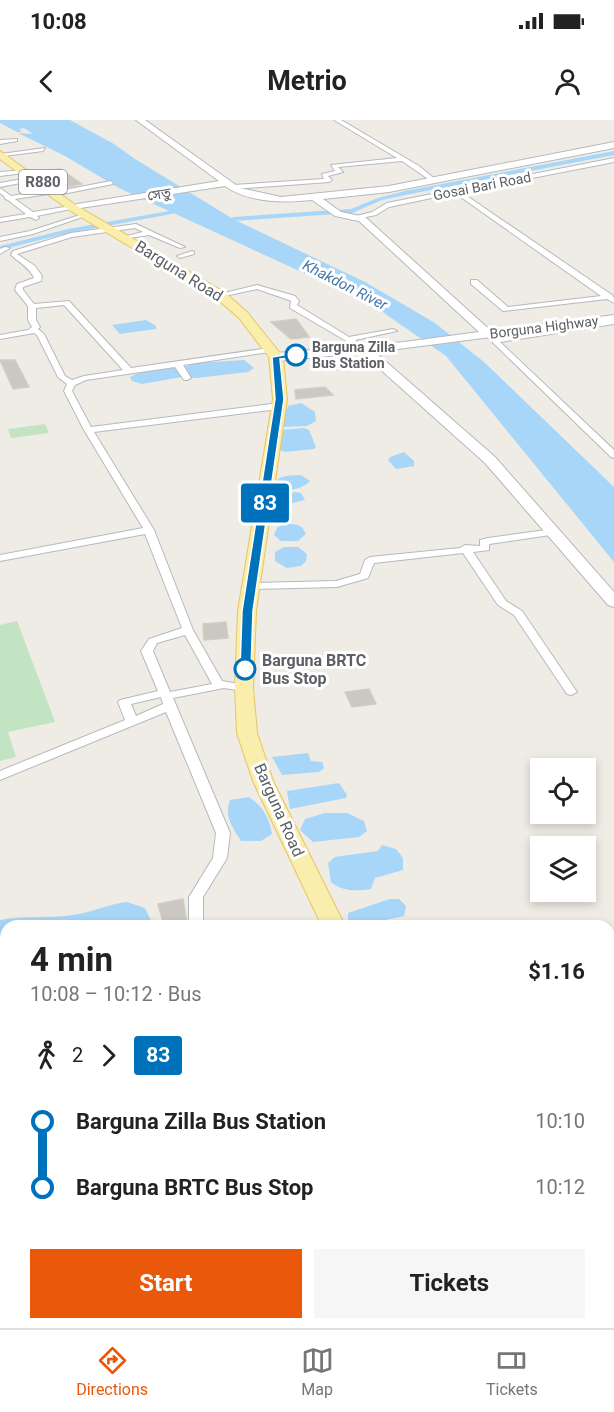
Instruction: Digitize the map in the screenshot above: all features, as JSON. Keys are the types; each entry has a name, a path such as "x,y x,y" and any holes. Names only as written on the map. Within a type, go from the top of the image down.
{"main road":[{"name":"Barguna Road","path":"1,154 55,192"},
{"name":"Barguna Road","path":"1,154 82,212 220,295 243,315 273,354 279,406 248,611 244,688 247,733 263,781 330,920"}],"street":[{"path":"140,120 240,192 270,199 389,189 614,146"},
{"path":"337,120 417,167 434,180"},
{"path":"0,142 15,140"},
{"path":"1,154 43,149"},
{"path":"229,185 329,180 324,175 340,172 333,166 401,159"},
{"name":"Gosai Bari Road","path":"352,218 374,214 387,205 614,160"},
{"path":"0,174 23,171"},
{"path":"0,185 34,179"},
{"path":"0,200 111,183"},
{"name":"সেতু","path":"82,212 128,199 229,185"},
{"path":"0,190 49,227"},
{"path":"457,192 612,299"},
{"path":"315,197 335,212 362,219 375,230 492,337 614,455"},
{"path":"0,220 32,215 82,212"},
{"path":"2,243 49,227 82,212"},
{"path":"114,232 136,226 182,247"},
{"path":"15,252 71,236 114,232 150,233"},
{"path":"2,243 15,252 13,254 32,268 38,276 38,279 20,286 19,290 32,306 35,330 40,334 62,377 71,383 128,370 273,354"},
{"path":"180,256 192,253"},
{"path":"474,282 506,309 612,299"},
{"path":"220,295 257,287 292,298 296,301 292,306 365,350 490,460 614,602"},
{"path":"32,306 66,303 128,370"},
{"name":"Borguna Highway","path":"273,354 365,350 474,336 492,337 614,320"},
{"path":"0,337 35,330"},
{"path":"349,339 393,331"},
{"path":"177,363 187,378"},
{"path":"71,383 68,391 88,430 148,530 188,630 220,686"},
{"path":"88,430 279,406"},
{"path":"0,558 148,530"},
{"path":"252,586 337,584 364,576 370,560 465,548 485,548 484,542 488,541 553,532"},
{"path":"465,548 502,603 518,613 572,692"},
{"path":"188,630 153,641 147,651 223,833 220,858 196,897 196,920"},
{"path":"132,722 124,702 167,699 220,686 244,688"},
{"path":"0,776 132,722 167,699"}],"green space":[{"path":"45,424 49,433 11,438 8,429"},
{"path":"17,621 55,722 8,732 16,757 0,761 0,625"}],"water":[{"name":"Khakdon River","path":"0,120 70,120 114,144 233,219 365,282 435,323 484,362 614,487 614,562 446,356 371,304 119,188 65,156 18,133 33,134 24,128 19,129 22,132 17,132 0,123"},
{"path":"146,320 156,326 156,329 120,334 112,325"},
{"path":"244,360 254,368 248,372 191,378 184,367 196,363"},
{"path":"169,367 177,369 182,377 142,384 132,381 130,377 143,371"},
{"path":"301,403 315,412 316,421 307,426 283,427 281,424 288,406"},
{"path":"304,428 309,430 316,447 314,449 285,452 278,449 281,430"},
{"path":"404,452 414,461 414,466 396,469 388,460"},
{"path":"301,475 310,481 303,486 293,490 274,487 281,478"},
{"path":"295,492 301,493 305,500 280,506 270,502 272,497"},
{"path":"283,524 300,526 306,534 298,541 281,541 274,535 277,528"},
{"path":"284,547 298,547 307,554 306,561 301,566 287,568 275,561 275,552"},
{"path":"308,753 311,761 322,762 324,768 319,772 282,775 272,757"},
{"path":"339,783 347,795 346,798 290,809 287,791"},
{"path":"249,797 262,809 271,828 272,834 261,841 241,841 228,816 230,800"},
{"path":"325,813 347,813 364,821 367,831 359,837 313,842 300,830 305,819"},
{"path":"382,845 396,849 403,858 403,870 375,878 371,889 350,890 340,888 331,882 328,863 335,857 378,851"},
{"path":"390,899 399,899 406,906 404,916 385,920 348,920 348,913"},
{"path":"127,902 145,908 151,920 0,920 72,915"}],"building":[{"path":"60,169 82,184 64,188 41,171"},
{"path":"296,319 309,337 291,339 271,322"},
{"path":"0,360 15,360 29,387 13,389"},
{"path":"325,387 333,395 296,399 295,390"},
{"path":"226,622 228,638 204,640 203,624"},
{"path":"369,689 376,704 352,707 345,692"},
{"path":"183,899 186,920 162,920 158,904"}],"waterway":[{"path":"233,219 352,211 380,199 405,193 614,153"},
{"path":"0,248 68,231 186,210"}],"bus line":[{"name":"83","path":"245,669 248,611 280,399 276,357 296,355"}],"place":[{"name":"Barguna Zilla Bus Station","path":"296,355"},
{"name":"Barguna BRTC Bus Stop","path":"245,669"}]}
